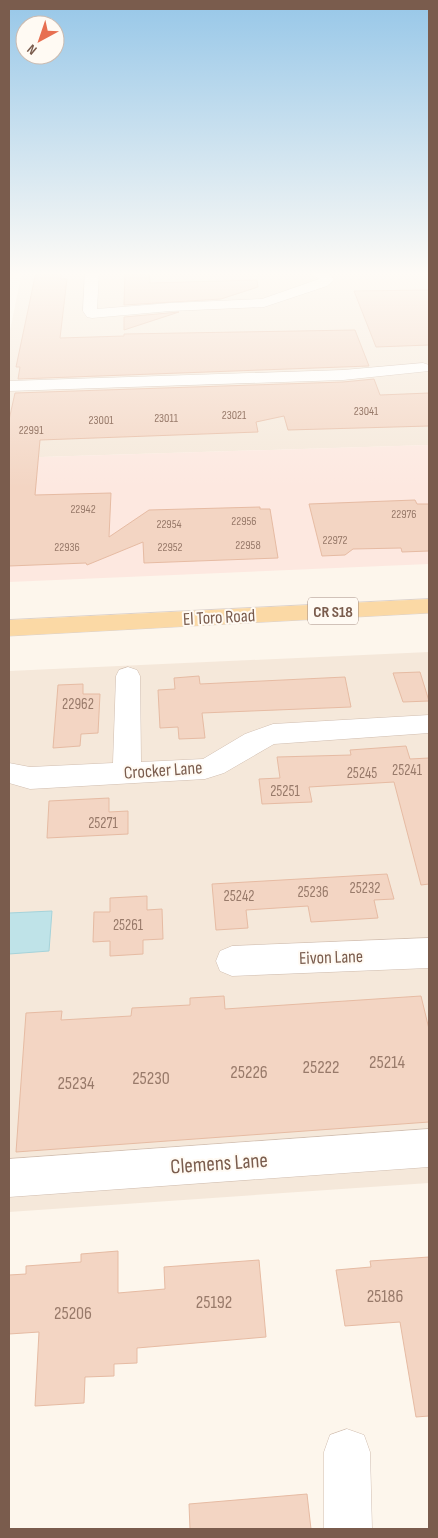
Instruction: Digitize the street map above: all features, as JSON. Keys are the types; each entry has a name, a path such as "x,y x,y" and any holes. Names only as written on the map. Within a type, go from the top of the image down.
{"main road":[{"name":"El Toro Road","path":"9,628 429,606"}],"street":[{"path":"9,386 343,376 423,368"},
{"path":"127,772 128,676"},
{"name":"Crocker Lane","path":"9,773 30,778 204,769 222,761 253,740 273,734 429,724"},
{"name":"Eivon Lane","path":"232,961 429,953"},
{"name":"Clemens Lane","path":"9,1178 429,1148"},
{"path":"347,1452 348,1529"}],"shaded area":[{"path":"9,344 429,344 429,445 9,458"},
{"path":"429,445 429,564 9,582 9,458"},
{"path":"429,652 429,1183 9,1212 9,671"}],"water":[{"path":"52,911 49,951 9,954 9,913"}],"building":[{"path":"21,344 360,344 369,366 18,379 20,367 16,367"},
{"path":"375,344 429,344 429,345 376,347"},
{"path":"374,379 380,395 429,393 429,426 288,430 284,416 256,422 258,432 40,440 35,495 111,493 109,537 149,510 260,507 260,509 270,509 278,558 144,563 143,542 87,565 86,563 9,566 9,420 15,393 343,382"},
{"path":"415,500 417,504 429,504 429,551 402,552 401,548 353,549 345,555 322,556 309,504"},
{"path":"420,672 429,701 403,702 393,673"},
{"path":"199,676 200,684 345,677 351,707 202,713 205,738 179,739 178,727 160,728 158,690 175,689 174,678"},
{"path":"83,684 83,694 100,694 98,733 81,734 80,746 53,748 58,685"},
{"path":"406,746 410,759 429,758 429,884 421,885 394,782 309,787 312,802 262,804 259,779 280,778 277,757 351,755 350,750"},
{"path":"109,798 109,812 128,811 128,834 47,838 49,801"},
{"path":"387,874 394,899 374,900 378,918 311,922 308,906 246,910 248,928 216,930 212,884"},
{"path":"147,896 147,910 162,909 163,939 143,940 143,954 110,956 110,941 93,942 94,912 110,912 110,898"},
{"path":"224,996 225,1009 421,996 429,1029 429,1122 16,1152 26,1013 62,1011 61,1020 131,1016 132,1008 190,1005 190,998"},
{"path":"118,1251 118,1293 165,1289 164,1267 259,1260 266,1337 137,1348 137,1363 114,1364 114,1376 85,1377 84,1403 35,1406 39,1332 9,1334 9,1275 26,1274 26,1266 81,1262 81,1254"},
{"path":"429,1257 429,1416 416,1417 400,1322 345,1326 336,1270 371,1267 370,1261"},
{"path":"307,1494 311,1529 190,1529 189,1504"}]}
